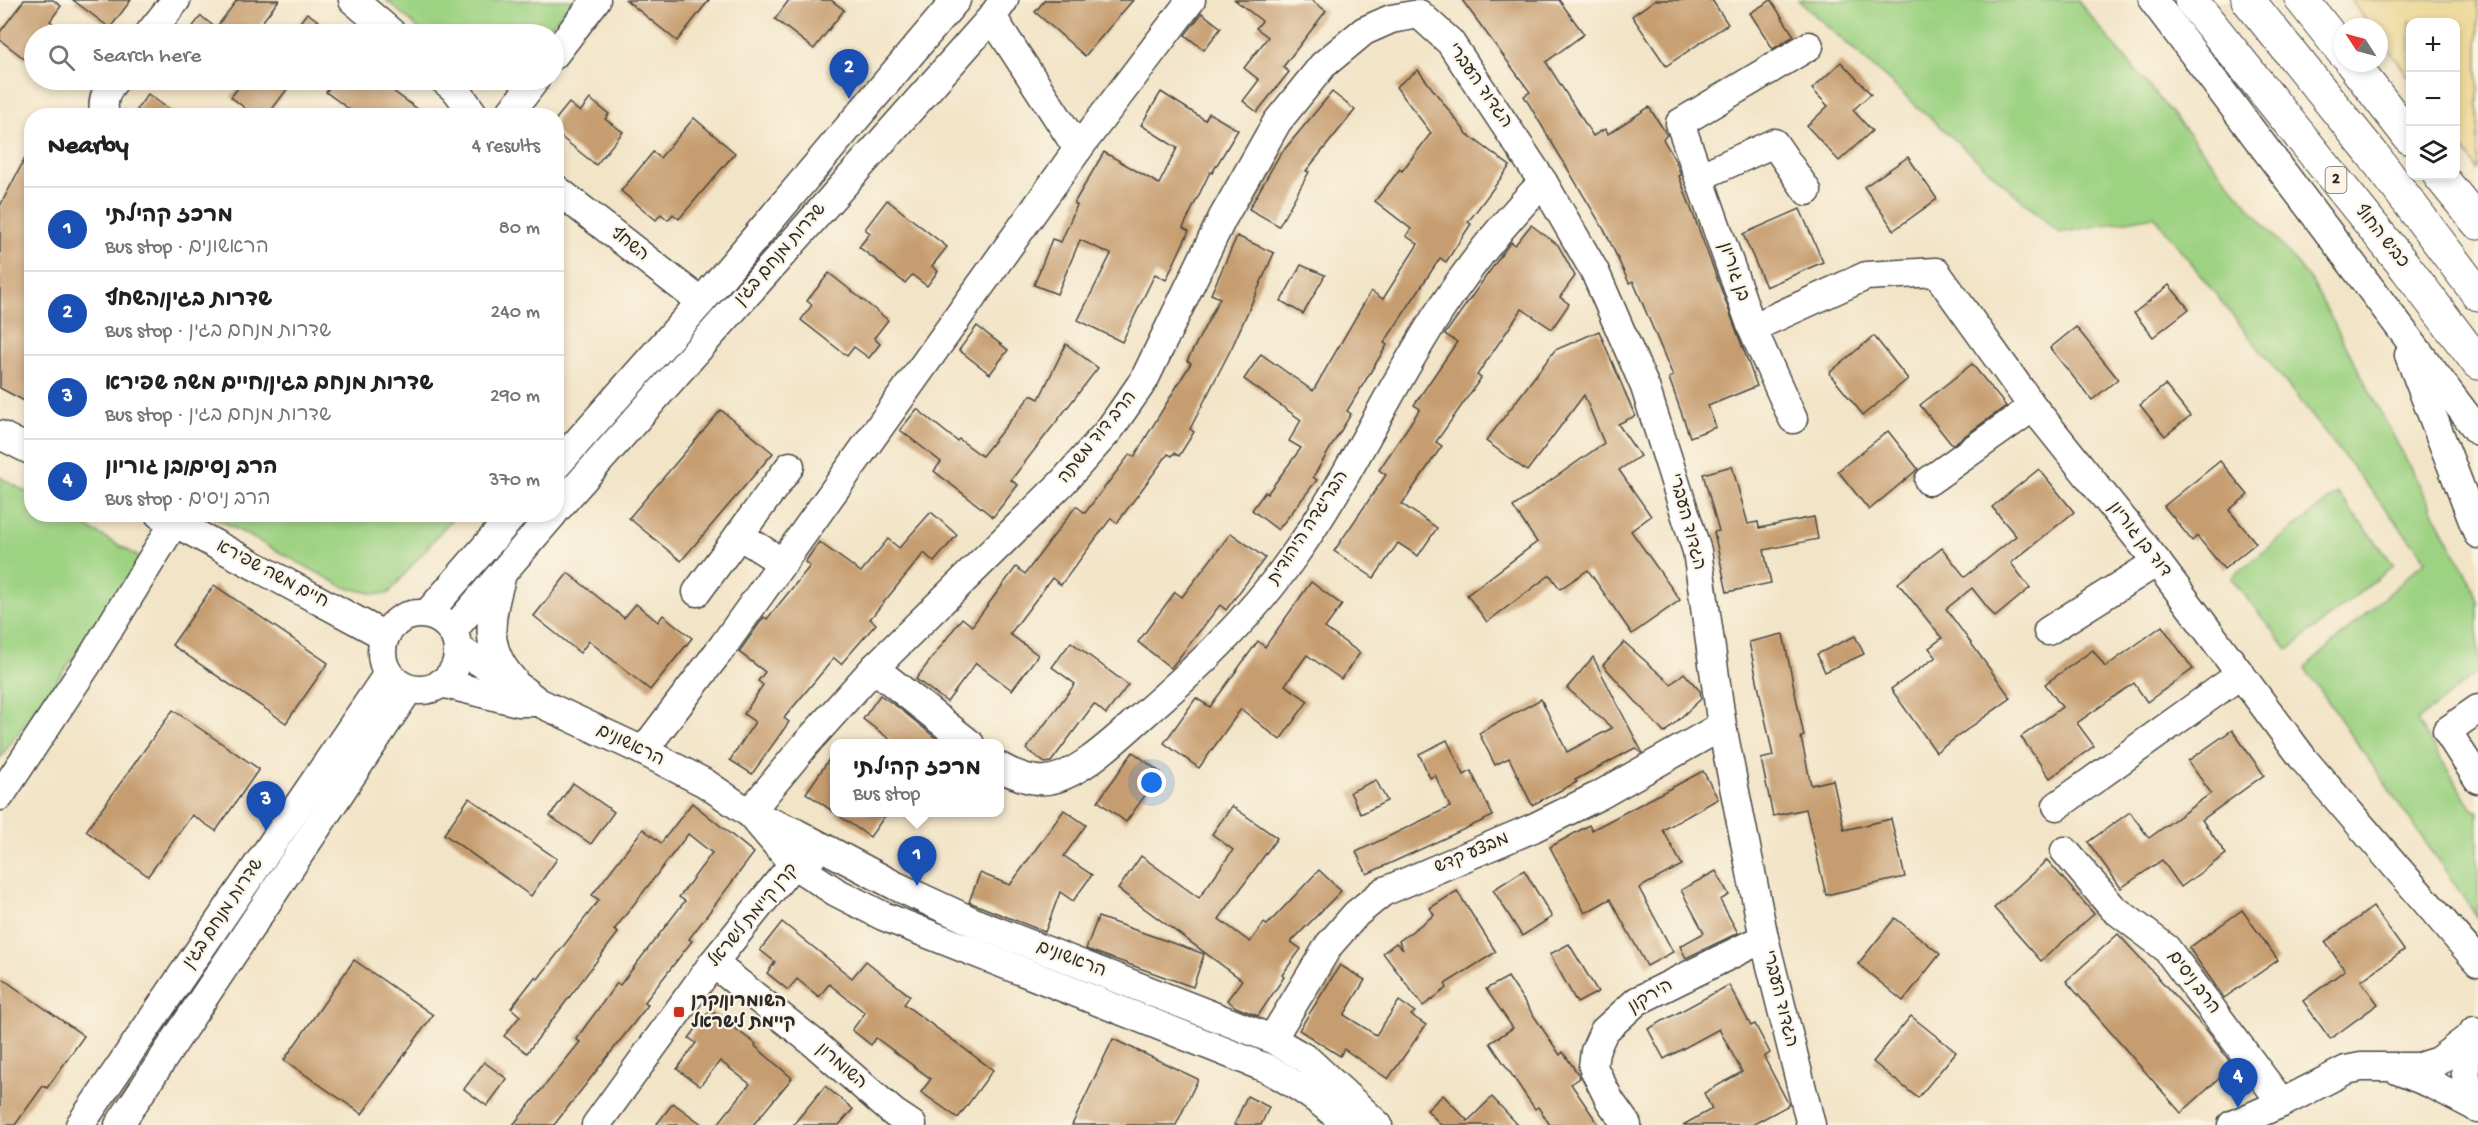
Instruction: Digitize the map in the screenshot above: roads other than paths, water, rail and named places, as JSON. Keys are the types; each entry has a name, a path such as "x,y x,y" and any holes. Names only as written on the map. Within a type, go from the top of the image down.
{"highway":[{"name":"כביש החוף","path":"2191,0 2407,269 2478,363"},
{"path":"2248,0 2366,146 2478,294"},
{"path":"2302,0 2334,41"},
{"path":"2329,0 2342,18"},
{"path":"2359,72 2406,133"},
{"path":"2380,72 2406,108"},
{"path":"2443,180 2478,224"},
{"path":"2458,180 2478,208"}],"street":[{"path":"157,24 176,0"},
{"path":"353,0 381,24"},
{"path":"564,43 596,0"},
{"name":"שדרות מנחם בגין","path":"564,457 701,302 956,0"},
{"path":"643,751 783,563 1078,149 1191,0"},
{"path":"2153,0 2478,431"},
{"name":"הגדוד העברי","path":"1418,7 1450,42 1543,182 1595,272 1645,387 1697,551 1722,726 1764,938 1811,1125"},
{"name":"הרב דוד משתה","path":"750,813 805,745 874,668 1055,490 1109,430 1144,380 1222,219 1277,122 1323,66 1364,31 1418,7"},
{"path":"986,13 1078,149"},
{"name":"שדרות מנחם בגין","path":"564,501 986,13"},
{"name":"בן גוריון","path":"1793,419 1752,328 1680,123 1809,45"},
{"path":"102,108 106,90"},
{"path":"457,90 470,108"},
{"path":"514,108 528,90"},
{"path":"1699,177 1774,143 1807,191"},
{"name":"הבריגדה היהודית","path":"1004,769 1023,777 1047,780 1068,772 1098,755 1214,651 1261,600 1317,522 1441,310 1505,222 1543,182"},
{"name":"השחף","path":"564,195 701,302"},
{"name":"דוד בן גוריון","path":"1752,328 1866,276 1936,272 2033,406 2157,562 2306,761 2475,963"},
{"path":"2387,311 2400,332 2478,534"},
{"path":"1929,481 2033,406"},
{"path":"0,435 24,447"},
{"path":"697,592 790,466"},
{"path":"0,796 90,660 164,522"},
{"name":"חיים משה שפירא","path":"172,522 385,636"},
{"path":"427,614 507,522"},
{"path":"455,640 504,570 546,522"},
{"path":"740,535 783,563"},
{"path":"2048,632 2157,562"},
{"path":"504,570 494,606 491,638 501,667 529,695"},
{"path":"414,613 427,614 446,622 455,640 455,668 441,683 430,689 398,681 382,655 385,636 392,625 402,617 414,613"},
{"name":"הראשונים","path":"455,640 529,695 705,783 750,813 796,833 896,886 978,924 1272,1039 1308,1060 1378,1125"},
{"path":"874,668 964,739"},
{"path":"2057,806 2241,674"},
{"name":"שדרות מנחם בגין","path":"80,1125 398,681"},
{"name":"שדרות מנחם בגין","path":"119,1125 398,681"},
{"name":"הראשונים","path":"441,683 518,702 529,695"},
{"path":"2478,709 2447,731 2478,779"},
{"name":"מבצע קדש","path":"1272,1039 1329,945 1356,914 1383,892 1533,828 1600,795 1722,726"},
{"name":"הראשונים","path":"750,813 793,864 836,892 883,916 1266,1068 1298,1086 1336,1114 1346,1125"},
{"name":"הרב ניסים","path":"2065,851 2114,908 2166,948 2282,1103"},
{"name":"קרן קיימת לישראל","path":"596,1125 713,963 793,864 806,858 824,856 846,859"},
{"name":"הירקון","path":"1627,1125 1610,1101 1593,1067 1595,1051 1604,1031 1637,1001 1764,938"},
{"name":"השומרון","path":"713,963 814,1043 897,1121"},
{"path":"2232,1125 2282,1103 2346,1070 2361,1067 2419,1067 2438,1061 2475,1030"},
{"path":"2475,1030 2466,1054 2465,1072 2468,1090 2477,1108"},
{"path":"2393,1068 2432,1084 2477,1108"}],"place":[{"name":"שדרות בגין/השחף","path":"849,99"},
{"name":"שדרות מנחם בגין/חיים משה שפירא","path":"266,831"},
{"name":"מרכז קהילתי","path":"917,886"},
{"name":"השומרון/קרן קיימת לישראל","path":"679,1012"},
{"name":"הרב נסים/בן גוריון","path":"2238,1108"}]}
